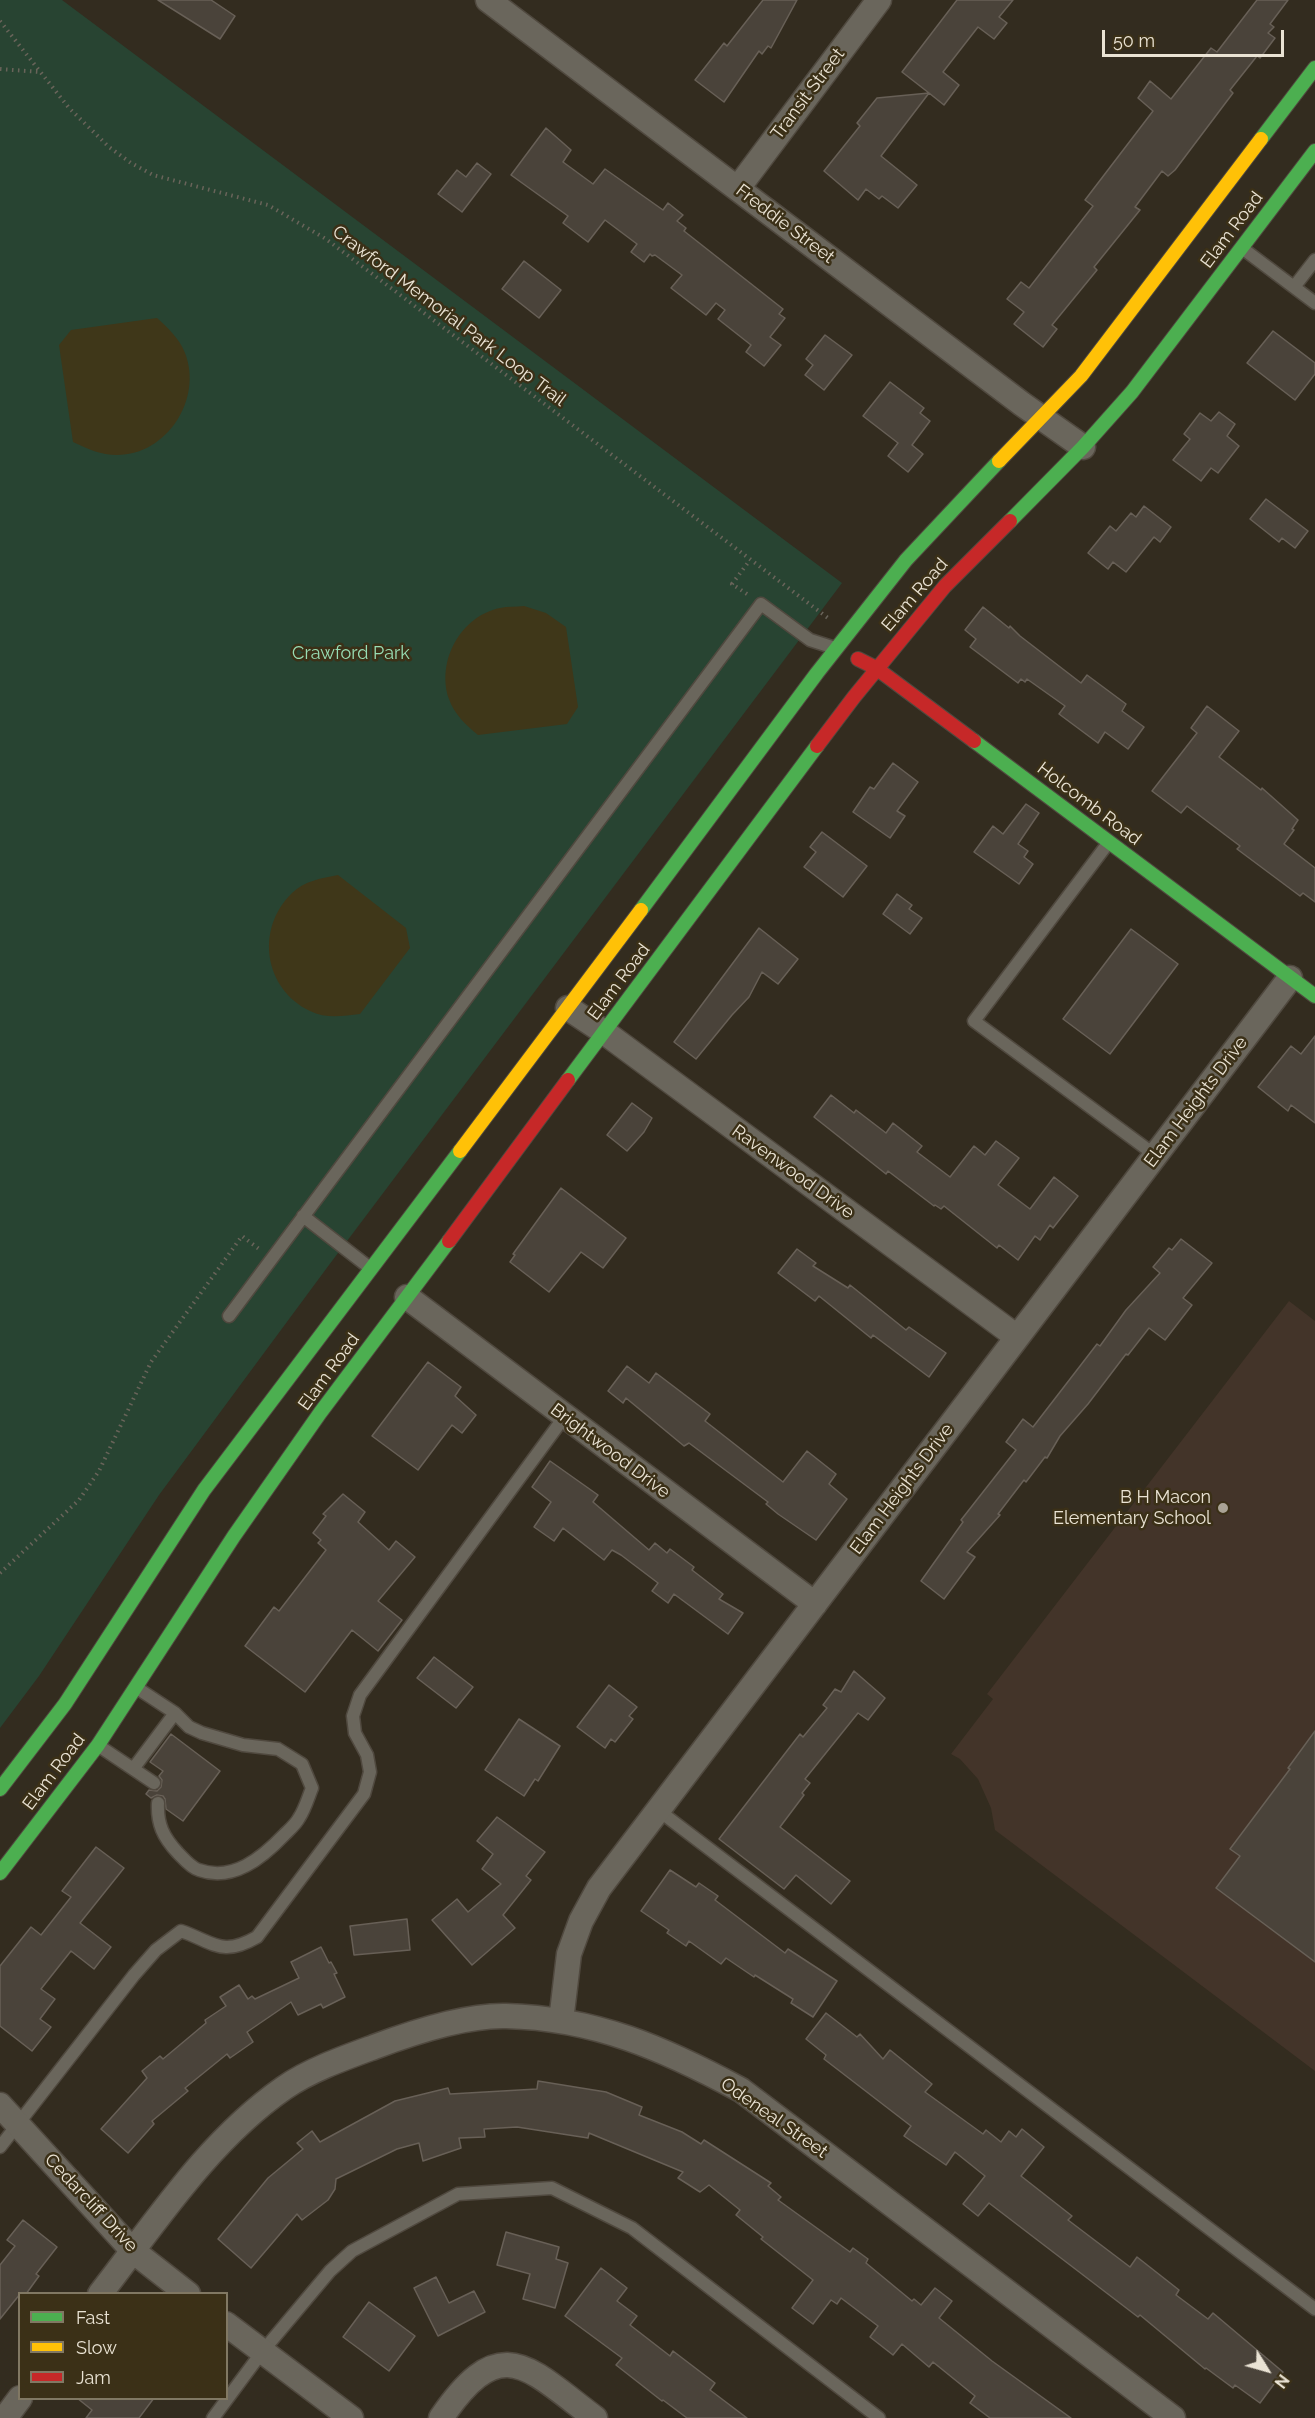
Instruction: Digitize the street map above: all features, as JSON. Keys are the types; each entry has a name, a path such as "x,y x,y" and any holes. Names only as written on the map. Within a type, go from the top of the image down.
{"main road":[{"name":"Elam Road","path":"0,1790 65,1704 204,1491 375,1272 568,1008 836,649 906,560 1081,376 1266,141 1315,68"},
{"name":"Elam Road","path":"0,1873 98,1745 234,1536 402,1293 604,1032 876,668 945,586 1083,447 1132,392 1241,248 1298,164 1315,151"},
{"name":"Holcomb Road","path":"836,649 876,668 1315,996"}],"street":[{"name":"Freddie Street","path":"488,0 1083,447"},
{"name":"Transit Street","path":"738,188 879,0"},
{"name":"Elam Heights Drive","path":"561,2021 569,1954 581,1921 599,1888 1290,978"},
{"name":"Ravenwood Drive","path":"568,1008 604,1032 1017,1337"},
{"name":"Brightwood Drive","path":"402,1293 815,1605"},
{"name":"Odeneal Street","path":"102,2292 185,2182 236,2128 284,2087 339,2060 392,2040 448,2024 505,2016 561,2021 620,2034 684,2059 741,2090 1173,2418"},
{"name":"Cedarcliff Drive","path":"0,2105 133,2251 185,2292"},
{"path":"228,2326 351,2418"},
{"path":"441,2418 457,2394 471,2379 484,2370 500,2365 519,2366 534,2373 595,2418"},
{"path":"5,2418 18,2400"}],"lane":[{"path":"1241,248 1315,303"},
{"path":"1294,287 1315,260"},
{"path":"229,1316 761,604 810,640 836,649"},
{"path":"1109,841 974,1021 1155,1155"},
{"path":"303,1216 375,1272"},
{"path":"0,2147 156,1950 181,1931 226,1948 242,1946 257,1937 364,1794 370,1772 367,1755 355,1733 353,1716 360,1695 565,1416"},
{"path":"136,1688 175,1713 187,1725 202,1733 243,1745 278,1749 302,1764 312,1788 299,1820 255,1863 233,1871 198,1870 184,1859 170,1844 157,1821 158,1803"},
{"path":"133,1769 175,1713"},
{"path":"98,1745 154,1783"},
{"path":"658,1810 1315,2309"},
{"path":"228,2398 262,2352 330,2271 352,2251 458,2194 552,2188 632,2228 879,2418"},
{"path":"213,2418 226,2400"}],"path":[{"name":"Crawford Memorial Park Loop Trail","path":"0,21 69,108 109,147 131,163 153,175 267,205 326,239 828,618"},
{"path":"0,69 40,72"},
{"path":"750,560 732,584 761,604"},
{"path":"0,1573 79,1500 99,1471 151,1362 242,1236"}],"shaded area":[{"name":"B H Macon Elementary School","path":"1289,1301 1315,1321 1315,2071 995,1830 991,1808 978,1779 960,1759 951,1754 993,1699 987,1694"}],"green space":[{"name":"Crawford Park","path":"0,0 62,0 842,583 159,1495 39,1676 0,1728"}],"sand":[{"path":"157,318 180,343 189,371 189,388 185,405 176,421 165,435 151,446 135,453 105,454 73,442 59,345 71,330"},
{"path":"524,606 546,613 566,627 578,707 567,724 478,735 457,714 449,699 446,670 449,656 463,630 474,620 500,608"},
{"path":"338,875 406,928 410,948 360,1014 328,1016 310,1011 295,1001 283,988 274,973 269,940 280,908 292,893 308,883"}],"building":[{"path":"158,0 211,0 235,16 220,39"},
{"path":"763,0 797,0 771,48 768,46 762,54 759,51 724,102 695,80 724,43 727,46"},
{"path":"957,0 1013,0 999,17 1007,23 994,39 978,27 943,72 959,85 944,105 902,72"},
{"path":"1257,0 1288,0 1270,24 1274,27 1268,33 1275,38 1260,58 1257,56 1230,90 1233,93 1175,170 1168,176 1162,171 1135,207 1140,210 1094,267 1097,270 1052,325 1057,329 1043,347 1014,324 1024,312 1007,299 1021,282 1029,288 1093,206 1085,200 1153,111 1138,98 1150,81 1171,99 1211,48 1217,52"},
{"path":"929,93 881,156 917,185 898,208 882,196 879,199 866,189 858,200 824,171 860,126 857,123 877,98"},
{"path":"546,128 571,150 563,162 593,184 605,169 663,210 668,203 683,215 677,221 686,228 684,231 783,309 779,314 785,318 770,337 781,345 764,366 746,352 751,345 718,319 725,310 716,303 706,315 671,288 682,275 655,255 650,254 644,262 631,252 637,244 605,220 588,242 563,223 568,216 511,175"},
{"path":"477,163 491,174 462,212 438,194 457,170 466,177"},
{"path":"524,261 561,290 539,318 502,289"},
{"path":"1273,331 1315,363 1315,374 1295,400 1247,363"},
{"path":"825,335 852,355 824,390 805,375 813,365 806,359"},
{"path":"890,382 924,408 920,413 930,421 912,445 923,454 908,472 888,456 898,443 863,416"},
{"path":"1219,412 1235,424 1227,436 1239,446 1218,473 1211,468 1201,481 1173,460 1190,439 1184,434 1200,413 1211,421"},
{"path":"1266,499 1308,531 1295,548 1282,538 1279,542 1250,519"},
{"path":"1144,506 1171,527 1160,542 1154,537 1126,572 1113,562 1108,569 1088,553 1110,526 1116,531 1131,513 1136,517"},
{"path":"983,607 1081,683 1087,675 1126,704 1122,711 1144,727 1128,749 1105,732 1098,743 1059,714 1065,706 1027,679 1025,682 1021,679 1018,683 970,647 976,639 965,630"},
{"path":"1207,706 1239,731 1219,757 1261,790 1262,788 1298,820 1284,844 1315,868 1315,902 1303,893 1300,896 1237,849 1240,846 1187,806 1181,813 1152,791 1197,733 1191,728"},
{"path":"893,763 918,782 897,811 905,816 890,838 853,812 870,787 874,789"},
{"path":"1026,804 1039,813 1018,844 1028,851 1024,857 1033,864 1019,884 974,852 993,826 1003,834"},
{"path":"822,832 867,866 843,897 804,867 816,852 810,847"},
{"path":"897,894 912,905 909,909 922,918 910,934 883,914"},
{"path":"759,928 798,959 778,984 762,972 749,997 696,1059 674,1042"},
{"path":"1131,929 1178,964 1110,1054 1063,1019"},
{"path":"1315,1036 1315,1123 1291,1105 1288,1111 1258,1087 1291,1046 1301,1054"},
{"path":"831,1095 854,1113 856,1110 886,1133 893,1123 922,1146 917,1152 950,1177 974,1146 985,1155 996,1141 1019,1158 998,1185 1030,1209 1054,1177 1078,1196 1053,1228 1050,1225 1040,1240 1035,1236 1018,1260 999,1245 997,1248 944,1206 941,1209 934,1206 888,1171 886,1174 814,1117"},
{"path":"632,1103 652,1118 644,1132 627,1151 607,1135"},
{"path":"561,1188 626,1238 603,1268 581,1252 549,1292 510,1262 515,1255 513,1254"},
{"path":"1181,1239 1212,1263 1183,1298 1192,1305 1165,1340 1149,1328 1128,1355 1126,1354 1060,1436 1047,1458 1045,1457 1026,1482 1024,1480 998,1514 1000,1515 967,1552 975,1557 944,1599 921,1581 963,1522 961,1520 1016,1450 1006,1442 1023,1419 1033,1427 1097,1344 1100,1346 1126,1310 1160,1273 1153,1267 1169,1248 1172,1250"},
{"path":"797,1249 816,1263 813,1266 848,1288 850,1285 906,1330 909,1327 946,1353 929,1377 873,1335 871,1338 819,1296 815,1301 778,1273"},
{"path":"428,1362 461,1387 455,1396 476,1415 462,1433 452,1425 418,1470 372,1436"},
{"path":"627,1366 649,1383 656,1373 710,1414 705,1421 783,1482 807,1451 836,1474 829,1484 847,1499 816,1540 778,1514 766,1504 768,1502 689,1443 684,1446 626,1398 623,1403 608,1391"},
{"path":"550,1461 598,1495 593,1502 649,1550 655,1543 667,1553 670,1549 694,1567 692,1570 723,1594 719,1599 743,1613 728,1634 674,1594 668,1603 652,1591 658,1583 612,1550 604,1560 563,1528 554,1541 534,1527 551,1502 532,1487"},
{"path":"343,1494 365,1512 358,1522 389,1550 396,1541 415,1557 378,1601 402,1620 378,1651 352,1630 305,1692 245,1646 274,1607 279,1611 326,1550 318,1543 321,1540 313,1533 326,1516 323,1514"},
{"path":"434,1657 473,1687 456,1708 417,1678"},
{"path":"854,1671 885,1698 868,1720 858,1713 805,1779 810,1783 802,1793 804,1795 780,1827 850,1881 831,1904 796,1875 784,1889 719,1839 800,1734 803,1737 827,1708 823,1705 835,1689 841,1692"},
{"path":"609,1685 637,1707 629,1716 633,1719 615,1742 611,1739 605,1748 577,1727"},
{"path":"519,1719 560,1746 538,1781 535,1779 524,1796 485,1770"},
{"path":"1315,1731 1315,1962 1216,1888 1240,1856 1230,1849 1290,1769 1288,1768"},
{"path":"171,1734 220,1771 183,1821 166,1809 163,1796 157,1795 151,1798 146,1794 149,1790 157,1791 161,1787 162,1780 159,1776 163,1771 150,1762"},
{"path":"497,1817 545,1852 526,1876 531,1880 503,1915 515,1928 472,1965 432,1920 457,1899 468,1912 501,1884 482,1869 493,1854 477,1841"},
{"path":"96,1847 124,1868 80,1923 111,1947 94,1969 71,1951 41,1989 55,1999 40,2019 51,2027 32,2051 0,2026 0,1966 31,1927 41,1935 71,1897 62,1891"},
{"path":"670,1870 696,1887 699,1883 718,1896 715,1900 785,1953 788,1949 837,1981 813,2017 791,2003 793,1999 726,1958 721,1964 689,1941 686,1946 667,1933 669,1930 641,1911"},
{"path":"407,1919 410,1950 354,1955 350,1926"},
{"path":"321,1947 337,1973 334,1974 345,1997 323,2008 321,2004 298,2015 291,2002 247,2032 253,2042 230,2058 227,2054 185,2088 188,2091 152,2121 154,2124 128,2153 101,2129 147,2078 142,2071 160,2056 163,2059 206,2023 205,2020 226,2006 220,1997 239,1985 248,1999 252,1996 255,1999 299,1978 291,1962"},
{"path":"826,2013 857,2037 860,2034 883,2059 890,2050 932,2084 925,2092 983,2134 986,2130 1001,2142 1009,2131 1016,2137 1022,2129 1044,2147 1021,2176 1072,2216 1068,2220 1130,2267 1137,2257 1179,2290 1176,2295 1208,2319 1213,2313 1283,2372 1260,2403 1235,2385 1233,2388 1205,2369 1140,2315 1138,2317 989,2203 978,2216 963,2204 985,2176 955,2152 946,2165 904,2136 911,2126 824,2059 826,2055 806,2039"},
{"path":"538,2081 606,2092 642,2107 639,2115 682,2132 701,2144 704,2140 771,2183 768,2186 781,2197 778,2200 850,2252 853,2248 868,2259 866,2263 912,2301 914,2299 921,2305 935,2288 952,2301 939,2318 992,2361 1071,2418 990,2418 970,2403 975,2396 933,2362 929,2367 902,2344 893,2355 870,2337 878,2326 841,2298 837,2304 831,2300 813,2324 792,2308 813,2280 761,2239 763,2237 736,2215 740,2210 709,2185 700,2192 678,2178 683,2172 589,2133 588,2138 517,2127 484,2129 485,2137 459,2138 461,2148 423,2161 419,2143 397,2149 336,2179 335,2189 328,2200 302,2220 297,2214 251,2268 218,2239 268,2178 303,2149 297,2143 312,2131 320,2142 395,2101 448,2088 450,2094 537,2089"},
{"path":"23,2220 57,2247 36,2274 39,2276 27,2292 18,2292 18,2296 0,2319 0,2265 15,2246 7,2240"},
{"path":"506,2232 559,2247 556,2259 568,2263 555,2308 523,2299 530,2274 497,2265"},
{"path":"601,2268 627,2288 617,2301 637,2316 630,2325 670,2356 673,2351 715,2383 710,2390 747,2418 687,2418 616,2365 622,2358 565,2316"},
{"path":"436,2277 449,2303 474,2291 485,2312 438,2336 414,2288"},
{"path":"369,2302 415,2336 389,2371 343,2337"},
{"path":"80,2400 152,2400 139,2418 86,2418 92,2410"}],"traffic: fast":[{"path":"1261,139 1315,68"},
{"path":"1010,521 1083,447 1132,392 1315,151"},
{"path":"641,910 817,673 906,560 999,461"},
{"path":"974,741 1315,996"},
{"path":"568,1080 817,746"},
{"path":"0,1789 65,1704 204,1490 460,1151"},
{"path":"0,1873 98,1745 234,1536 320,1413 449,1241"}],"traffic: slow":[{"path":"999,461 1081,376 1261,139"},
{"path":"460,1151 641,910"}],"traffic: jam":[{"path":"817,746 945,586 1010,521"},
{"path":"858,659 876,668 974,741"},
{"path":"449,1241 568,1080"}],"place":[{"name":"B H Macon Elementary School","path":"1223,1508"}]}
